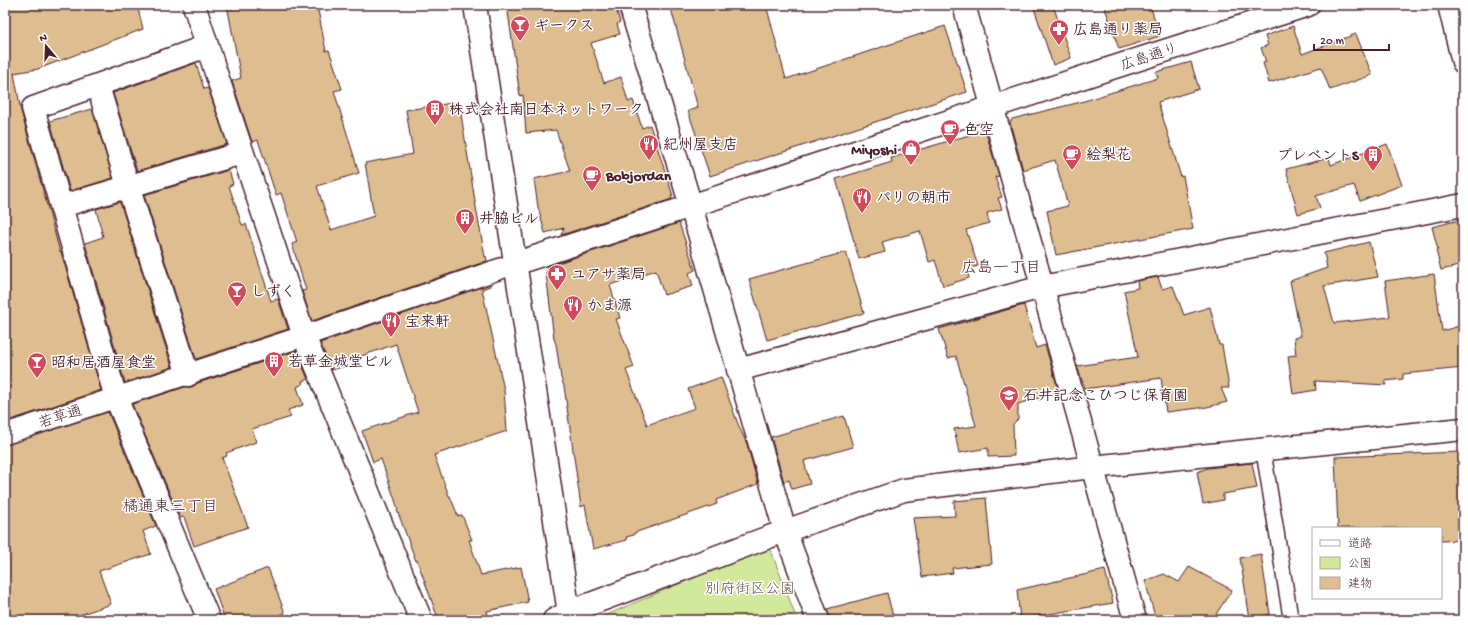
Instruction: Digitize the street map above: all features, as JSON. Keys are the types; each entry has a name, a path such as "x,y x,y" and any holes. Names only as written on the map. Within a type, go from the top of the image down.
{"street":[{"path":"194,5 304,336 421,620"},
{"path":"475,5 514,264 548,469 564,617 785,531 904,490 1092,467 1463,429"},
{"path":"630,5 691,206 785,531 818,620"},
{"path":"964,5 991,107 1135,620"},
{"name":"広島通り","path":"514,264 991,107 1308,5"},
{"path":"1449,5 1463,62"},
{"path":"207,46 33,108 116,398 208,620"},
{"path":"98,86 188,375"},
{"path":"62,206 242,153"},
{"path":"738,370 1042,287 1463,205"},
{"name":"若草通","path":"5,434 188,375 514,264"}],"lane":[{"path":"1263,449 1291,620"}],"green space":[{"name":"別府街区公園","path":"769,545 797,620 597,620 597,619"}],"building":[{"path":"5,5 137,5 143,29 38,69 14,73 21,111 60,252 101,390 5,422"},
{"path":"227,5 317,5 326,51 329,50 342,89 334,91 359,173 317,186 331,230 374,216 365,163 413,154 406,110 459,102 476,207 487,261 312,321 302,291 306,290 292,244 297,242 281,193 276,195 258,140 252,142 232,81 241,78"},
{"path":"507,5 615,5 620,22 617,24 620,34 591,43 604,83 621,77 628,102 633,100 642,128 650,125 673,196 671,196 672,199 561,235 564,228 545,233 538,207 534,179 570,171 556,130 526,133 523,95 520,96"},
{"path":"670,5 766,5 786,79 945,26 967,92 710,176 688,111 698,108"},
{"path":"1033,5 1053,5 1071,58 1053,65"},
{"path":"1104,5 1150,5 1160,36 1119,49"},
{"path":"1293,26 1302,54 1356,34 1372,75 1330,90 1321,67 1269,83 1263,63 1266,62 1261,48 1268,45 1265,36"},
{"path":"1191,62 1199,89 1158,102 1181,177 1183,176 1193,229 1056,255 1047,211 1068,206 1055,160 1023,170 1010,123 1012,119 1081,102 1158,78 1156,72"},
{"path":"196,63 204,89 208,88 227,144 137,171 113,93"},
{"path":"92,109 113,178 70,191 50,121"},
{"path":"983,131 986,133 999,176 995,177 1002,197 998,198 1002,209 987,213 989,223 966,230 978,266 967,269 969,278 943,286 935,260 929,262 920,231 882,242 885,252 859,259 836,179 892,162 891,158"},
{"path":"1387,144 1402,185 1360,201 1354,185 1316,196 1320,208 1298,214 1286,169 1329,158 1331,165"},
{"path":"229,170 233,184 229,186 242,225 246,224 271,301 278,299 288,329 196,359 144,195"},
{"path":"120,202 172,367 125,383 85,243 103,237 96,209"},
{"path":"1463,219 1463,265 1441,270 1432,227"},
{"path":"679,223 695,270 689,273 693,286 664,295 656,270 610,285 620,318 616,319 634,367 626,370 647,425 695,408 688,389 721,377 747,444 758,484 716,500 717,504 634,533 634,535 626,537 627,540 593,549 585,505 581,507 564,386 561,378 554,339 546,273 549,266"},
{"path":"1369,242 1378,277 1324,286 1334,323 1390,317 1385,281 1434,274 1442,331 1463,325 1463,368 1403,374 1403,379 1385,381 1387,385 1315,381 1316,390 1293,394 1288,356 1296,355 1294,338 1301,336 1290,281 1327,268 1324,253"},
{"path":"846,252 864,313 767,340 749,279"},
{"path":"1158,277 1162,289 1173,286 1184,315 1210,307 1219,345 1222,345 1229,388 1221,388 1227,402 1207,407 1166,412 1161,378 1085,389 1077,366 1138,357 1124,291 1138,288 1137,281"},
{"path":"490,284 490,286 482,289 504,390 507,431 434,455 449,496 458,516 462,515 472,540 469,540 481,575 521,567 528,602 487,611 489,620 440,620 397,510 398,509 381,459 373,462 362,431 418,412 396,344 344,362 345,366 332,370 320,343"},
{"path":"1024,305 1036,348 1045,345 1059,392 1018,404 1018,419 1013,424 1014,456 988,457 988,448 959,453 954,429 976,426 956,356 948,358 939,329"},
{"path":"296,351 308,379 302,381 303,384 297,387 303,405 288,410 291,417 252,429 256,442 226,453 227,456 222,458 248,527 194,546 184,517 180,518 132,404 185,387 192,387 198,383"},
{"path":"108,412 156,526 143,531 151,554 99,571 111,604 65,620 5,620 5,445"},
{"path":"844,416 853,447 804,461 810,484 792,489 789,480 784,482 771,437"},
{"path":"1460,452 1463,540 1442,541 1442,527 1338,527 1335,457"},
{"path":"1252,463 1257,488 1223,494 1223,500 1203,504 1197,472 1208,468"},
{"path":"986,498 992,564 952,568 953,573 922,577 913,518 955,516 954,501"},
{"path":"1261,554 1270,614 1250,619 1240,558"},
{"path":"1189,567 1232,590 1212,620 1156,620 1145,581 1164,574 1179,582"},
{"path":"268,568 285,613 265,620 225,620 214,589"},
{"path":"1105,570 1113,603 1020,619 1017,590"},
{"path":"887,593 894,620 830,620 827,609"}],"place":[{"name":"ギークス","path":"520,42"},
{"name":"広島通り薬局","path":"1059,46"},
{"name":"株式会社南日本ネットワーク","path":"435,126"},
{"name":"色空","path":"950,146"},
{"name":"紀州屋支店","path":"649,161"},
{"name":"Miyoshi","path":"911,166"},
{"name":"絵梨花","path":"1072,171"},
{"name":"プレベントS","path":"1373,172"},
{"name":"Bobjordan","path":"592,192"},
{"name":"パリの朝市","path":"862,214"},
{"name":"井脇ビル","path":"465,235"},
{"name":"ユアサ薬局","path":"557,291"},
{"name":"しずく","path":"237,308"},
{"name":"かま源","path":"573,322"},
{"name":"宝来軒","path":"391,338"},
{"name":"若草金城堂ビル","path":"274,378"},
{"name":"昭和居酒屋食堂","path":"37,379"},
{"name":"石井記念こひつじ保育園","path":"1009,412"}],"district":[{"name":"広島一丁目","path":"1001,266"},
{"name":"橘通東三丁目","path":"170,505"}]}
